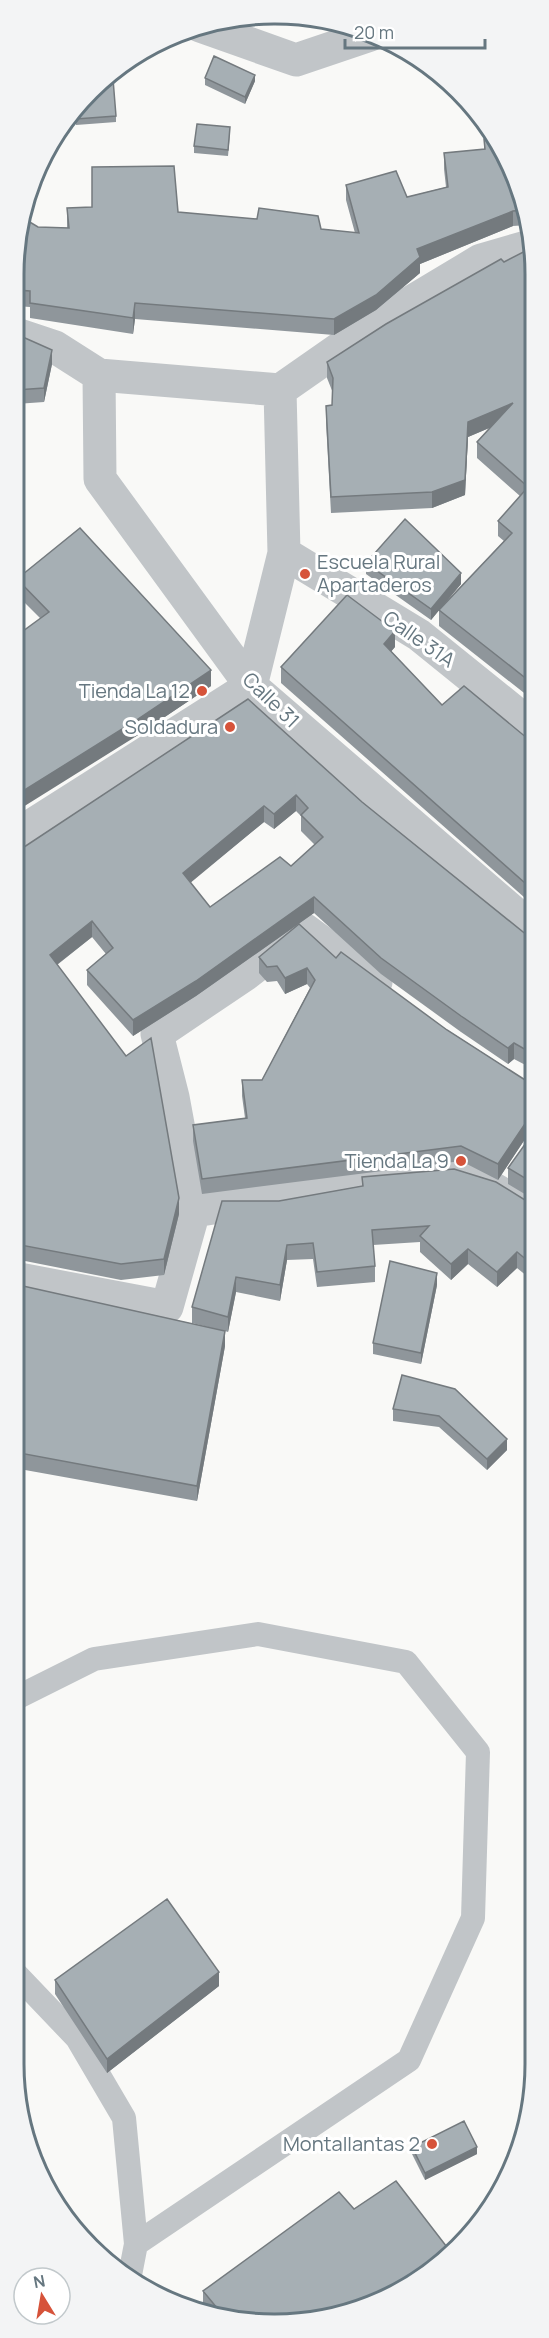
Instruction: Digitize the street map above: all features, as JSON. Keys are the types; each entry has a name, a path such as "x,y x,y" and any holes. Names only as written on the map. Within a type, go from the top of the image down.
{"street":[{"path":"216,32 296,60 358,38"},
{"path":"24,337 55,347 99,375 280,390 376,323 481,260 523,248"},
{"name":"Calle 31","path":"99,375 100,479 251,687 525,922"},
{"path":"24,830 251,687 284,553 280,390"},
{"name":"Calle 31A","path":"284,553 419,635 525,721"},
{"path":"24,1280 167,1306 194,1211 173,1097 158,1034 246,974 304,929 396,997"},
{"path":"194,1211 460,1168 525,1207"}],"lane":[{"path":"24,1694 94,1659 258,1634 406,1662 478,1752 473,1918 410,2060 136,2244"},
{"path":"24,1982 77,2038 124,2118 136,2244 131,2269"}],"building":[{"path":"214,56 255,75 245,97 205,78"},
{"path":"113,83 116,116 78,119"},
{"path":"197,124 230,127 228,150 194,146"},
{"path":"484,139 506,179 516,211 417,249 420,257 376,295 334,319 135,303 133,318 30,303 30,291 24,291 26,242 30,222 38,227 69,228 67,208 92,207 92,167 174,166 178,212 257,219 259,208 318,216 321,229 359,233 346,185 396,171 407,197 448,187 444,153 485,149"},
{"path":"524,252 525,484 477,442 513,403 468,422 465,480 432,492 331,497 326,406 332,405 333,378 327,362 386,324 501,259 504,262"},
{"path":"24,338 52,350 44,388 24,389"},
{"path":"525,490 525,678 439,610 512,533 498,521"},
{"path":"405,519 461,573 431,609 366,563"},
{"path":"80,528 211,670 24,790 24,630 49,612 24,586 24,573"},
{"path":"347,595 395,631 384,644 442,705 464,686 525,736 525,883 281,667"},
{"path":"248,699 362,802 525,934 525,1049 514,1043 508,1048 461,1016 381,958 314,897 196,981 133,1020 87,970 113,948 92,921 50,955 126,1056 151,1038 179,1198 164,1259 121,1264 24,1246 24,847","holes":["296,795 308,808 301,815 323,837 291,866 280,857 210,907 183,873 264,806 274,814"]},
{"path":"299,924 336,958 341,952 447,1030 525,1080 525,1124 498,1164 461,1146 202,1179 193,1125 247,1118 242,1080 262,1080 315,980 307,968 285,978 277,966 267,967 259,957"},
{"path":"525,1144 525,1178 508,1168"},
{"path":"454,1169 496,1182 525,1200 525,1258 517,1252 497,1272 468,1249 451,1264 420,1236 429,1226 372,1230 375,1266 317,1272 313,1243 287,1245 280,1285 236,1277 228,1317 192,1307 222,1201 279,1201 363,1186 362,1177"},
{"path":"390,1261 437,1273 421,1353 373,1343"},
{"path":"24,1286 225,1331 197,1486 24,1454"},
{"path":"402,1375 455,1389 507,1439 487,1459 439,1416 393,1409"},
{"path":"167,1899 219,1972 107,2059 55,1980"},
{"path":"464,2121 477,2147 425,2173 412,2147"},
{"path":"396,2181 446,2246 414,2272 385,2288 355,2301 307,2312 274,2314 226,2309 216,2306 203,2291 339,2192 354,2209"}],"place":[{"name":"Escuela Rural Apartaderos","path":"305,574"},
{"name":"Tienda La 12","path":"202,691"},
{"name":"Soldadura","path":"230,727"},
{"name":"Tienda La 9","path":"461,1161"},
{"name":"Montallantas 2","path":"432,2144"}]}
